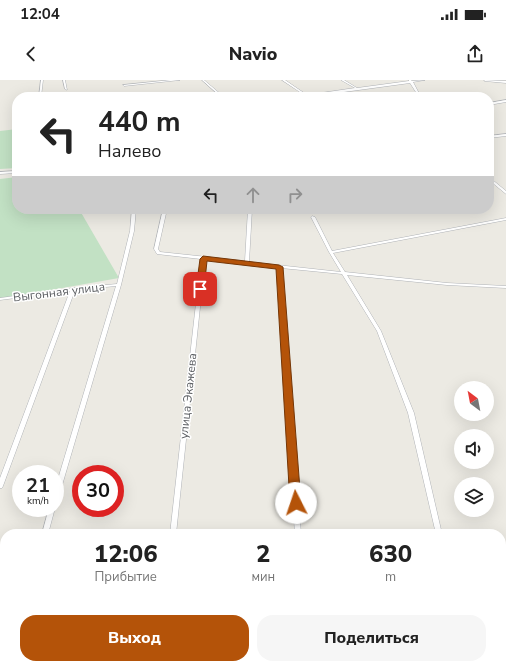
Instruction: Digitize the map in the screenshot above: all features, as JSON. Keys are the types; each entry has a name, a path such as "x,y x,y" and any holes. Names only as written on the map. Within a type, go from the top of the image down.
{"main road":[{"path":"494,103 506,101"},
{"path":"0,173 12,172"}],"street":[{"path":"41,92 42,80"},
{"path":"64,80 66,89"},
{"path":"124,85 179,80"},
{"path":"203,80 217,92"},
{"path":"283,80 300,92"},
{"path":"342,80 356,88"},
{"path":"331,92 424,80"},
{"path":"485,80 506,82"},
{"path":"411,81 417,92"},
{"path":"494,136 506,135"},
{"path":"494,182 506,193"},
{"path":"64,469 119,284 132,231 134,214"},
{"path":"164,214 156,246 158,253 447,284 506,287"},
{"path":"247,262 250,214"},
{"path":"313,216 331,252 379,331 411,413 438,529"},
{"path":"331,252 506,219"},
{"name":"улица Экажева","path":"174,529 203,259"},
{"path":"279,267 298,529"},
{"name":"Выгонная улица","path":"0,299 119,284"},
{"path":"0,486 73,289"},
{"path":"46,529 50,517"}],"green space":[{"path":"12,130 12,168 0,169 0,131"},
{"path":"12,178 12,214 82,214 119,278 0,299 0,179"}],"route":[{"path":"200,289 203,259 247,262 279,267 296,503"}]}
